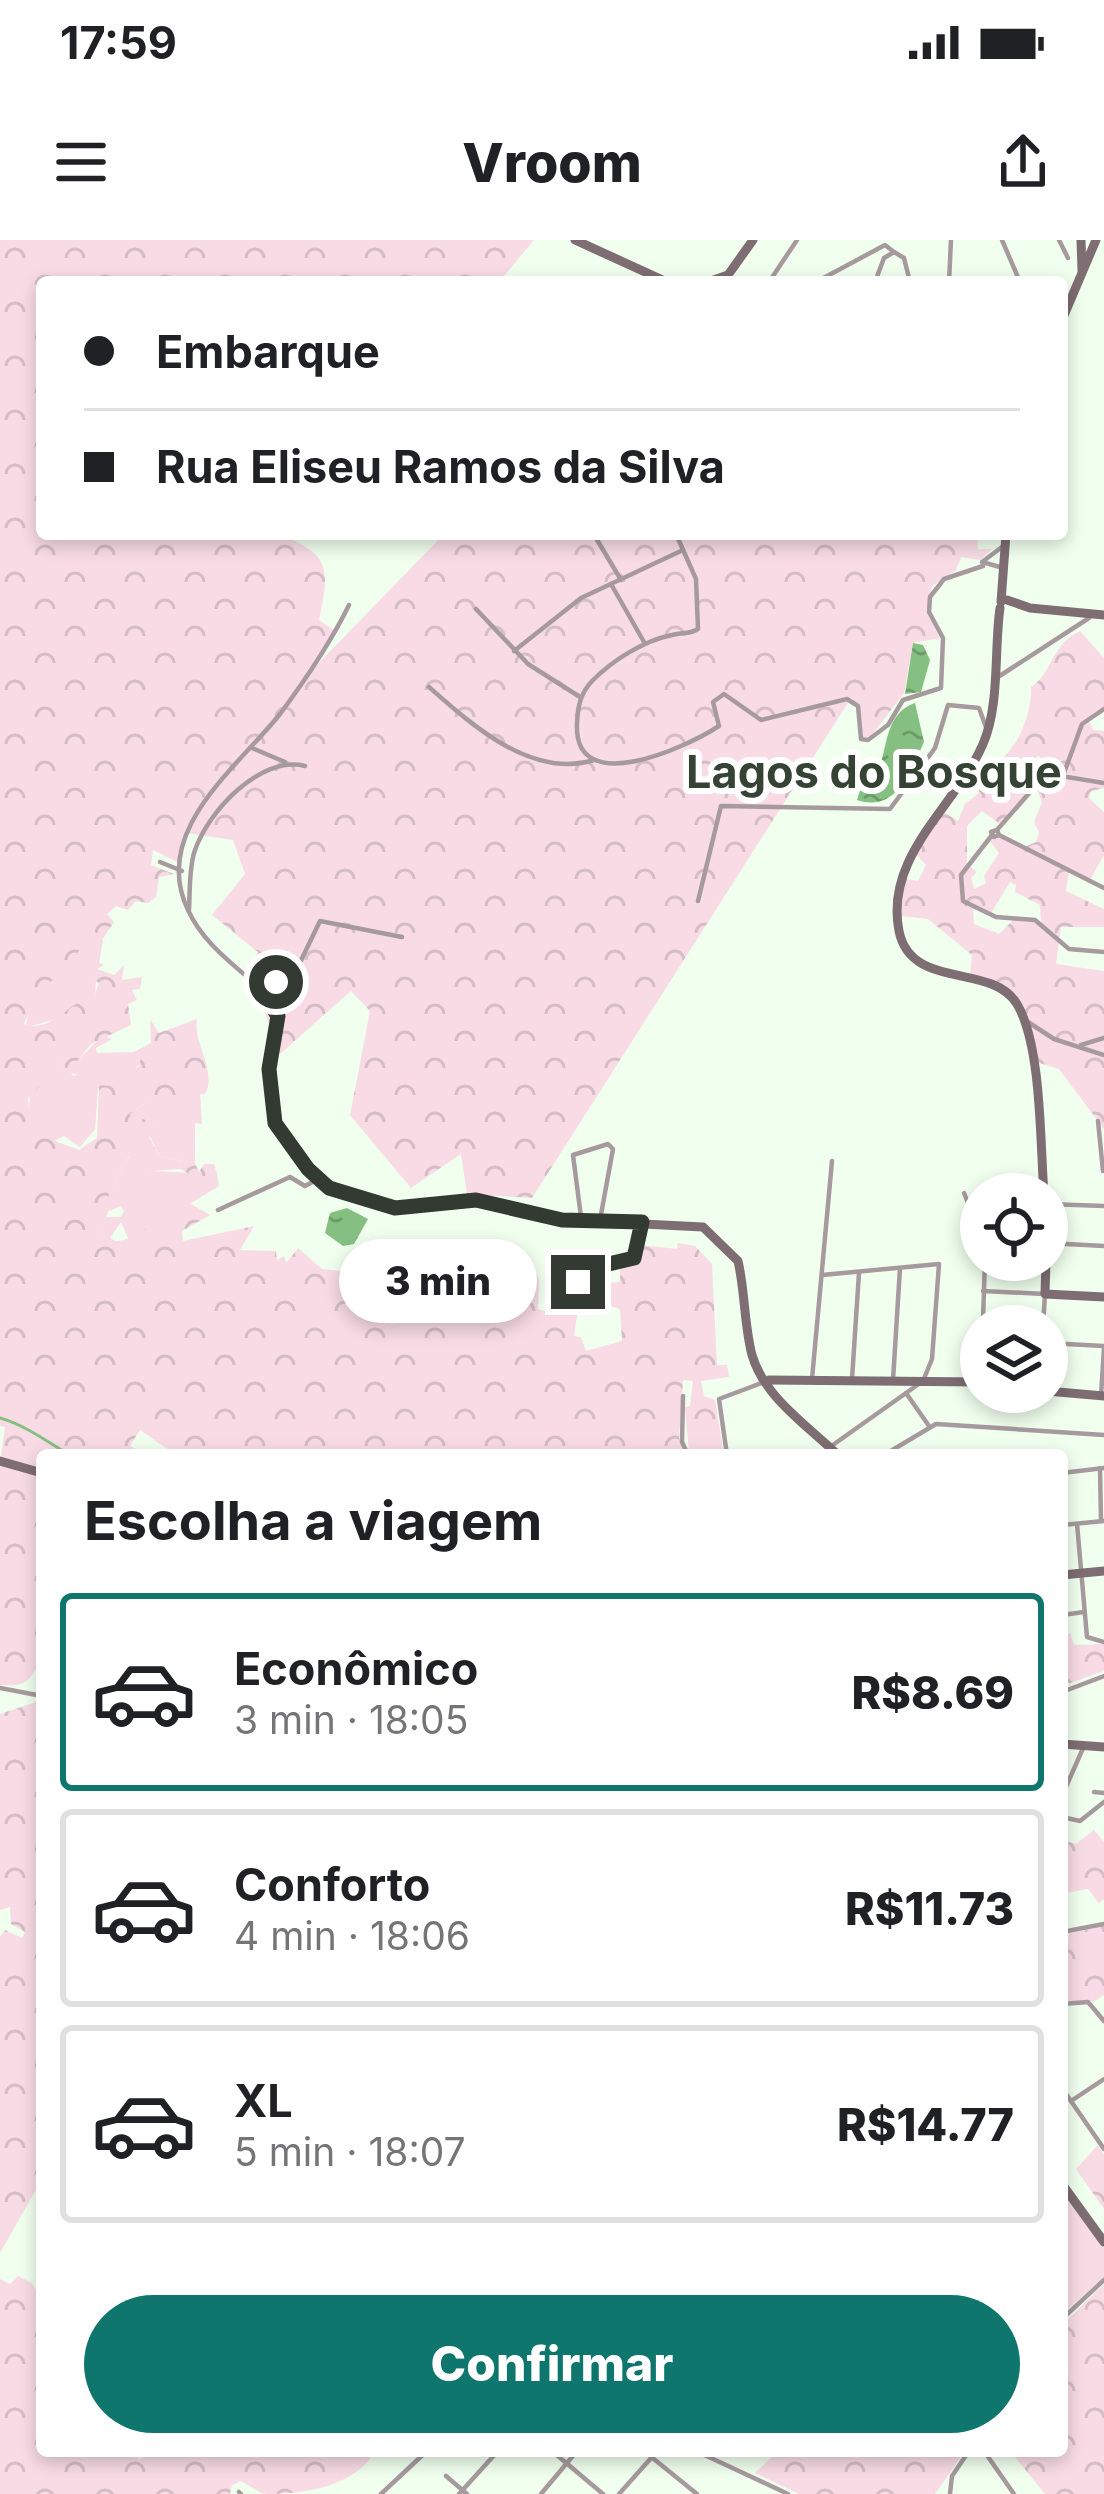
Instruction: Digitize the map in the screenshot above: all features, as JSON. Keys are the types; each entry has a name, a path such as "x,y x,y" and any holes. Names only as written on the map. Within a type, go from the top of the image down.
{"street":[{"path":"575,240 589,251 652,276"},
{"path":"725,276 753,240"},
{"path":"773,276 797,240"},
{"path":"949,276 951,240"},
{"path":"1002,240 1017,276"},
{"path":"1059,240 1068,258"},
{"path":"1082,272 1082,243 1097,241"},
{"path":"1068,306 1097,241"},
{"path":"828,276 888,245 904,258 908,276"},
{"path":"877,276 884,258 894,252"},
{"path":"597,540 621,580"},
{"path":"594,760 578,740 580,697 609,667 645,644 698,629 696,579 679,540"},
{"path":"429,687 515,750 564,767 594,760 617,766 680,748 719,727 713,702 724,694 761,720 847,699 857,706 861,739 868,740 888,724 903,700 941,688 943,638 929,612 930,596 944,579 982,566 1004,540"},
{"path":"1006,540 1001,573 1006,606 998,623 987,730 976,758 921,838 899,896 898,927 919,961 1006,992 1024,1021 1042,1173"},
{"path":"514,651 560,611 683,550"},
{"path":"982,566 1001,573"},
{"path":"611,584 645,644"},
{"path":"349,605 320,659 194,815 182,871 189,914 208,944 262,991 278,1016 269,1069 275,1123 318,1179 345,1196 395,1208 476,1200 557,1219 695,1224 734,1253 752,1355 790,1413 832,1449"},
{"path":"1006,606 1099,614"},
{"path":"476,609 514,651 580,697"},
{"path":"993,680 1099,614"},
{"path":"698,901 721,806 890,809 935,748 948,705 979,708 987,730"},
{"path":"1064,776 1082,724 1104,709"},
{"path":"251,748 305,766"},
{"path":"189,914 193,861 201,835 254,775 285,762"},
{"path":"1104,783 1064,776 1031,790 967,865 959,892 963,901 989,915 1039,922 1060,945 1104,952"},
{"path":"996,833 1104,888"},
{"path":"160,862 182,871"},
{"path":"262,991 294,975 320,921 402,938"},
{"path":"1024,1021 1104,1055"},
{"path":"1076,1047 1104,1038"},
{"path":"1098,1120 1104,1180"},
{"path":"581,1218 573,1155 608,1144 613,1149 600,1220"},
{"path":"812,1379 832,1160"},
{"path":"218,1210 290,1177 305,1186 318,1179"},
{"path":"1068,1205 1104,1206"},
{"path":"553,1301 600,1266 634,1258 642,1222"},
{"path":"1068,1245 1104,1246"},
{"path":"822,1275 939,1264 932,1359 923,1381 837,1449"},
{"path":"893,1380 900,1268"},
{"path":"852,1379 859,1273"},
{"path":"982,1305 984,1281"},
{"path":"1044,1305 1045,1281"},
{"path":"983,1291 1104,1297"},
{"path":"1068,1344 1104,1345 1102,1396 1068,1393"},
{"path":"726,1449 719,1399 769,1380 960,1380"},
{"path":"906,1394 929,1426"},
{"path":"683,1396 686,1449"},
{"path":"893,1449 929,1426 1104,1435"},
{"path":"0,1461 36,1472"},
{"path":"1068,1472 1102,1468 1102,1521 1068,1525"},
{"path":"1077,1524 1084,1612 1093,1642 1104,1642"},
{"path":"1068,1574 1104,1571"},
{"path":"1068,1614 1084,1612"},
{"path":"1068,1690 1104,1676"},
{"path":"0,1688 36,1695"},
{"path":"1068,1782 1084,1745"},
{"path":"1068,1746 1104,1748"},
{"path":"1094,1792 1104,1792"},
{"path":"1068,1818 1080,1821 1104,1802"},
{"path":"1068,1931 1104,1924"},
{"path":"1068,2004 1091,2003 1104,2020"},
{"path":"1071,2101 1104,2079"},
{"path":"1068,2097 1104,2150"},
{"path":"1068,2192 1104,2242"},
{"path":"1068,2314 1104,2281"},
{"path":"381,2494 421,2457"},
{"path":"446,2476 463,2493 493,2457"},
{"path":"559,2457 603,2494"},
{"path":"541,2494 573,2457"},
{"path":"619,2494 652,2457 697,2494"},
{"path":"709,2457 788,2494"},
{"path":"950,2494 952,2476 965,2457"},
{"path":"989,2457 1014,2494"}],"green space":[{"path":"0,240 534,240 504,276 36,276 36,540 295,541 322,564 325,586 319,620 335,631 312,670 438,540 977,540 978,549 992,549 980,560 961,557 956,570 932,586 926,611 940,638 913,643 904,693 871,736 863,737 860,707 851,698 532,1198 467,1194 461,1154 411,1188 350,1115 370,1011 351,991 280,1054 248,967 258,952 212,915 245,874 233,840 187,833 181,864 153,850 151,865 174,874 159,877 156,897 148,903 136,901 128,910 116,906 107,914 114,922 102,940 93,930 38,997 24,1024 51,1021 95,994 99,983 89,977 97,969 114,975 124,965 122,980 142,977 140,989 132,990 137,1000 128,1004 131,1025 91,1044 75,1064 78,1075 67,1072 63,1062 28,1098 30,1120 38,1123 47,1116 44,1137 79,1150 97,1138 99,1085 111,1086 108,1076 120,1077 121,1070 139,1067 141,1056 160,1056 151,1043 150,1019 159,1033 197,1019 209,1076 205,1094 148,1101 129,1115 146,1120 147,1126 159,1120 162,1137 149,1137 160,1157 195,1163 199,1172 204,1164 214,1164 217,1174 197,1179 181,1169 152,1171 129,1156 108,1193 112,1205 98,1233 111,1242 131,1239 186,1201 210,1215 182,1231 183,1241 254,1226 240,1250 276,1251 277,1260 284,1256 286,1263 298,1248 322,1269 350,1272 346,1306 386,1309 391,1324 417,1317 433,1299 479,1290 476,1275 497,1259 522,1256 517,1262 522,1268 531,1263 539,1279 538,1309 555,1314 565,1307 574,1287 581,1288 574,1336 581,1337 586,1351 622,1341 620,1309 591,1300 595,1284 620,1282 620,1265 635,1260 642,1245 695,1246 712,1264 717,1365 727,1365 729,1377 701,1381 704,1396 715,1400 723,1449 689,1449 685,1407 690,1406 693,1381 683,1380 682,1449 167,1449 140,1430 130,1446 135,1449 36,1449 36,1469 1,1457 5,1427 0,1426"},
{"path":"1080,631 1104,658 1104,709 1087,719 1094,730 1104,731 1104,788 1091,791 1089,798 1104,812 1104,855 1089,882 1069,871 1066,891 1104,909 1104,927 1061,927 1056,964 1104,971 1104,1129 1059,1069 1036,1062 1016,1003 970,975 972,955 928,919 901,916 899,896 906,879 918,881 926,865 915,853 944,812 958,821 965,804 979,793 978,773 1011,749 1024,725 1031,687","holes":["1038,756 1067,777 1036,787 1042,802 1034,822 1039,832 1036,842 1022,848 999,835 989,840 999,853 984,876 986,883 974,889 971,878 977,872 967,864 967,826 982,811 1000,824 1031,791 1019,772","1010,882 1016,885 1015,892 1040,905 1041,922 1014,919 999,934 974,924 973,908 990,915"]},
{"path":"93,930 103,940 99,963 104,965 97,969 95,994 60,1018 27,1027 41,991"},
{"path":"103,1035 112,1039 96,1048 97,1053 134,1052 151,1043 160,1048 160,1057 151,1056 111,1086 98,1088 95,1129 80,1147 64,1136 52,1142 45,1138 41,1149 37,1138 18,1128 28,1122 30,1093 63,1062 73,1076 78,1075 74,1064"},
{"path":"200,1090 202,1124 195,1123 195,1163 160,1157 149,1134 159,1120 146,1127 128,1116 148,1101"},
{"path":"130,1155 152,1171 217,1174 219,1186 131,1240 122,1241 128,1238 121,1222 110,1238 117,1242 111,1242 98,1233 105,1217 121,1217 124,1211 120,1206 110,1211 107,1194"},
{"path":"0,1463 36,1474 36,1668 26,1681 0,1685"},
{"path":"1068,1634 1074,1645 1104,1644 1104,1671 1068,1684"},
{"path":"36,1702 36,2190 0,2253 0,1937 5,1930 22,1938 25,1932 11,1924 10,1907 0,1910 0,1714"},
{"path":"1094,1830 1104,1842 1104,1899 1099,1903 1088,1889 1068,1893 1068,1842 1076,1844"},
{"path":"1104,1926 1104,1995 1095,2001 1068,2001 1068,1934"},
{"path":"1098,2145 1104,2154 1104,2209 1076,2169"},
{"path":"1068,2199 1104,2248 1104,2277 1068,2309"},
{"path":"18,2276 36,2291 36,2457 371,2457 340,2481 295,2492 266,2494 241,2481 232,2485 230,2494 0,2494 0,2279 10,2284"},
{"path":"1104,2284 1104,2494 1045,2494 1015,2457 1068,2457 1068,2319"},
{"path":"772,2457 961,2457 935,2494 799,2494 755,2473"}],"water":[{"path":"913,643 923,645 930,660 921,692 905,694"},
{"path":"915,703 924,742 907,777 882,801 857,800 861,787 854,780 853,764 881,762 894,721"},
{"path":"347,1208 368,1219 354,1244 343,1246 325,1233 330,1213"}],"waterway":[{"path":"0,1418 59,1449"}],"district":[{"name":"Lagos do Bosque","path":"874,771"}],"route":[{"path":"276,982 262,991 278,1016 269,1069 275,1123 318,1179 345,1196 395,1208 476,1200 562,1220 642,1222 634,1258 600,1266 578,1282"}]}
